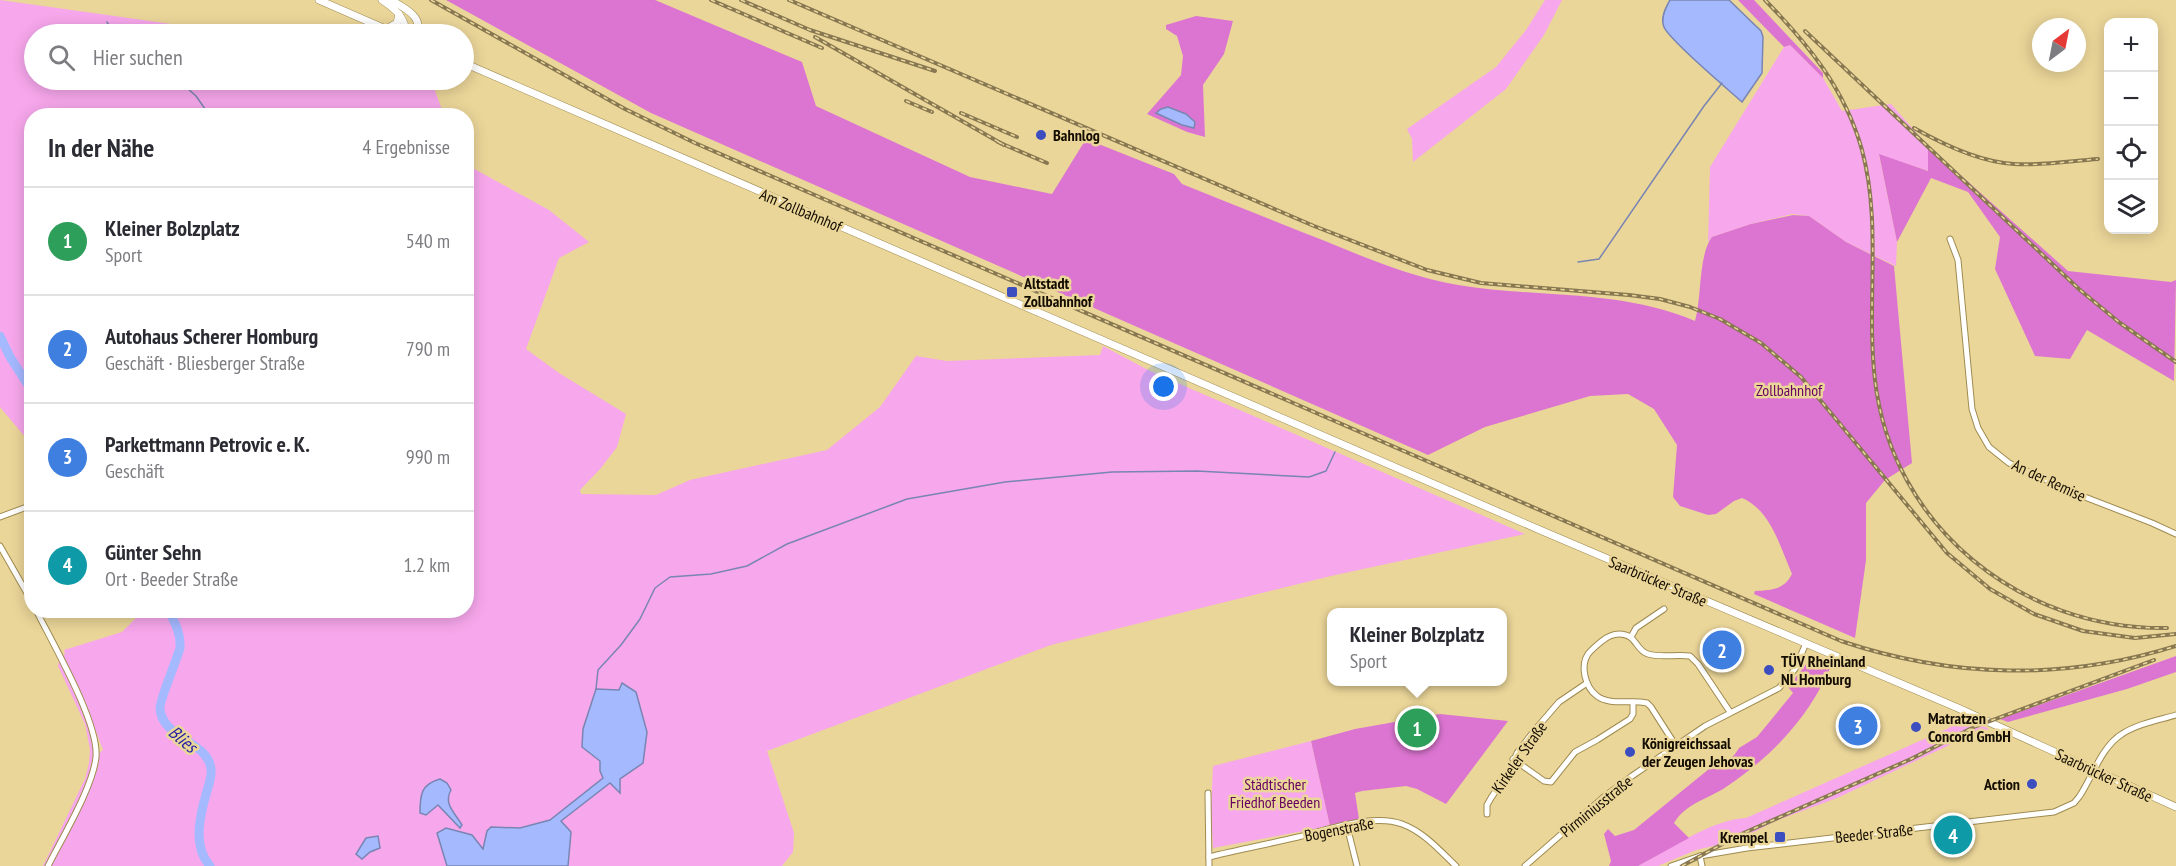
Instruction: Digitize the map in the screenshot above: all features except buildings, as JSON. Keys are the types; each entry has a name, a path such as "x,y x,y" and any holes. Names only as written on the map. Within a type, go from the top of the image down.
{"main road":[{"path":"319,0 374,24"},
{"path":"382,0 398,11 405,24"},
{"path":"391,0 406,8 419,23"},
{"path":"395,24 398,11"},
{"name":"Am Zollbahnhof","path":"474,67 1140,356"},
{"name":"Saarbrücker Straße","path":"1140,356 1540,531 1993,723 2176,807"}],"street":[{"name":"An der Remise","path":"1950,239 1958,260 1972,409 1978,428 1989,447 2009,463 2078,495 2176,534"},
{"path":"0,518 24,508"},
{"path":"0,546 24,588"},
{"path":"1631,637 1636,628 1664,609"},
{"path":"40,618 93,729 96,757 88,785 48,866"},
{"path":"1676,746 1652,707 1647,703 1604,700 1594,693 1587,683 1585,661 1593,649 1613,634 1631,637 1640,649 1648,654 1690,656 1698,664 1730,712"},
{"name":"Pirminiusstraße","path":"1525,866 1605,796 1676,746 1730,712 1772,693 1785,684 1795,669 1806,643"},
{"name":"Kirkeler Straße","path":"1487,814 1487,805 1511,768 1513,759 1534,731 1559,702 1587,683"},
{"path":"1513,759 1544,781 1551,782 1555,780 1575,752 1630,719 1633,714 1633,702"},
{"name":"Beeder Straße","path":"1671,866 1700,856 1755,847 2054,812 2074,802 2110,746 2123,733 2176,715"},
{"path":"1208,793 1209,866"},
{"name":"Bogenstraße","path":"1209,857 1373,821 1401,824 1426,838 1456,866"},
{"path":"1347,826 1357,866"},
{"path":"1700,856 1702,866"}],"green space":[{"path":"0,0 172,24 24,24 24,90 435,90 441,108 24,108 24,436 0,407"},
{"name":"Zollbahnhof","path":"446,0 655,0 802,62 816,106 970,177 1052,194 1086,139 1174,174 1182,184 1390,267 1458,285 1608,299 1667,311 1695,321 1704,255 1712,237 1751,224 1793,215 1809,216 1846,242 1894,266 1912,463 1885,480 1866,503 1866,560 1855,638 1754,594 1755,591 1781,586 1792,574 1779,541 1767,520 1760,511 1742,498 1716,514 1708,515 1680,506 1673,497 1677,445 1654,409 1628,394 1590,396 1485,427 1428,455 651,113"},
{"path":"1545,0 1562,0 1544,35 1506,89 1413,162 1412,139 1407,129 1496,67 1526,30"},
{"path":"1738,0 1754,0 1823,73 1823,78 1790,45 1784,47"},
{"path":"1196,16 1233,21 1224,54 1203,85 1205,137 1187,132 1147,114 1181,75 1183,56 1177,36 1166,29 1166,25"},
{"path":"1790,45 1823,78 1842,111 1891,104 1928,146 1929,171 1879,155 1897,242 1896,266 1846,242 1809,216 1792,214 1751,224 1712,237 1708,242 1710,167 1784,47"},
{"path":"1928,146 2068,271 2171,282 2176,280 2174,381 2087,330 2070,359 2035,356 1995,269 2000,237 1968,192 1931,178 1897,242 1879,154 1928,171"},
{"path":"474,169 549,210 589,242 559,258 526,349 559,373 626,414 617,447 580,490 581,494 656,495 690,480 827,450 880,407 916,356 947,361 1100,355 1103,346 1150,371 1525,534 1331,576 1051,645 767,751 794,833 793,852 782,866 50,866 87,794 99,753 103,750 90,716 62,657 65,654 64,650 122,632 136,618 474,618"},
{"path":"1814,654 1833,662 1824,682 1802,717 1775,747 1744,774 1726,787 1691,806 1679,816 1674,823 1689,838 1638,866 1609,866 1611,861 1604,834 1608,829 1615,836 1634,830 1720,760 1726,763 1739,748 1757,737 1793,693 1788,687"},
{"path":"2176,656 2176,672 2127,689 2008,722 2000,719"},
{"path":"59,660 88,724 93,746 93,759 84,790 43,866 85,779 89,763 90,749 85,724 58,666"},
{"path":"1440,714 1508,721 1446,804 1406,786 1362,791 1355,793 1359,819 1330,826 1311,741 1355,729"},
{"path":"1962,720 1978,728 1983,726 1989,729 1975,733 1837,798 1775,821 1739,840 1696,850 1658,866 1638,866 1705,829 1746,818 1949,728"},
{"name":"Städtischer Friedhof Beeden","path":"1311,741 1330,826 1213,848 1211,809 1213,766"}],"water":[{"path":"1670,0 1729,0 1761,31 1763,37 1762,73 1742,102 1668,33 1663,20"},
{"path":"1168,107 1186,114 1195,122 1194,128 1156,113"},
{"path":"622,683 636,692 647,732 643,763 620,779 620,793 610,783 561,821 571,832 568,866 447,866 437,833 446,828 472,835 483,849 487,831 491,827 520,828 550,820 603,778 600,761 582,747 583,729 596,689 619,690"},
{"path":"440,779 447,783 451,790 448,800 462,825 460,828 438,805 426,815 420,813 420,801 425,787"},
{"path":"378,836 380,848 370,852 362,859 356,854 366,838"}],"waterway":[{"path":"1578,262 1599,259 1722,83"},
{"path":"189,90 204,108"},
{"name":"Blies","path":"0,336 24,379"},
{"path":"596,689 598,670 621,645 640,619 655,588 670,577 711,574 747,566 787,544 907,499 1005,482 1112,472 1197,471 1309,477 1326,471 1335,452"},
{"name":"Blies","path":"172,618 180,638 180,648 160,708 162,718 168,726 202,752 211,769 199,830 201,849 210,866"}],"railway":[{"path":"431,0 474,24"},
{"path":"711,0 822,48"},
{"path":"741,0 810,30 935,71"},
{"path":"789,0 1314,226 1427,270 1481,283 1660,299 1690,307 1720,319 1761,343 1801,377 1947,553 1990,589 2034,614 2083,631 2135,638 2176,634"},
{"path":"1765,0 1796,33 1835,87 1846,107 1862,150 1868,178 1873,235 1872,322 1875,380 1886,433 1907,481 1936,524 1973,560 2015,589 2062,611 2113,624 2167,628"},
{"path":"474,24 625,109 695,143 1841,641 1924,662 1966,668 2008,670 2050,670 2092,665 2176,646"},
{"path":"1805,31 2080,290 2120,323 2176,362"},
{"path":"815,37 1004,145"},
{"path":"906,101 932,112"},
{"path":"961,113 1017,137"},
{"path":"1914,128 1962,152 2001,163 2035,164 2098,159"},
{"path":"998,142 1047,163"},
{"path":"1682,866 1737,836 1911,759 1974,727 2154,660"}],"place":[{"name":"Bahnlog","path":"1041,135"},
{"name":"Altstadt Zollbahnhof","path":"1012,292"},
{"name":"Autohaus Scherer Homburg","path":"1722,650"},
{"name":"TÜV Rheinland NL Homburg","path":"1769,670"},
{"name":"Parkettmann Petrovic e. K.","path":"1858,726"},
{"name":"Matratzen Concord GmbH","path":"1916,727"},
{"name":"Kleiner Bolzplatz","path":"1417,728"},
{"name":"Königreichssaal der Zeugen Jehovas","path":"1630,752"},
{"name":"Action","path":"2032,784"},
{"name":"Günter Sehn","path":"1953,835"},
{"name":"Krempel","path":"1780,837"}]}
